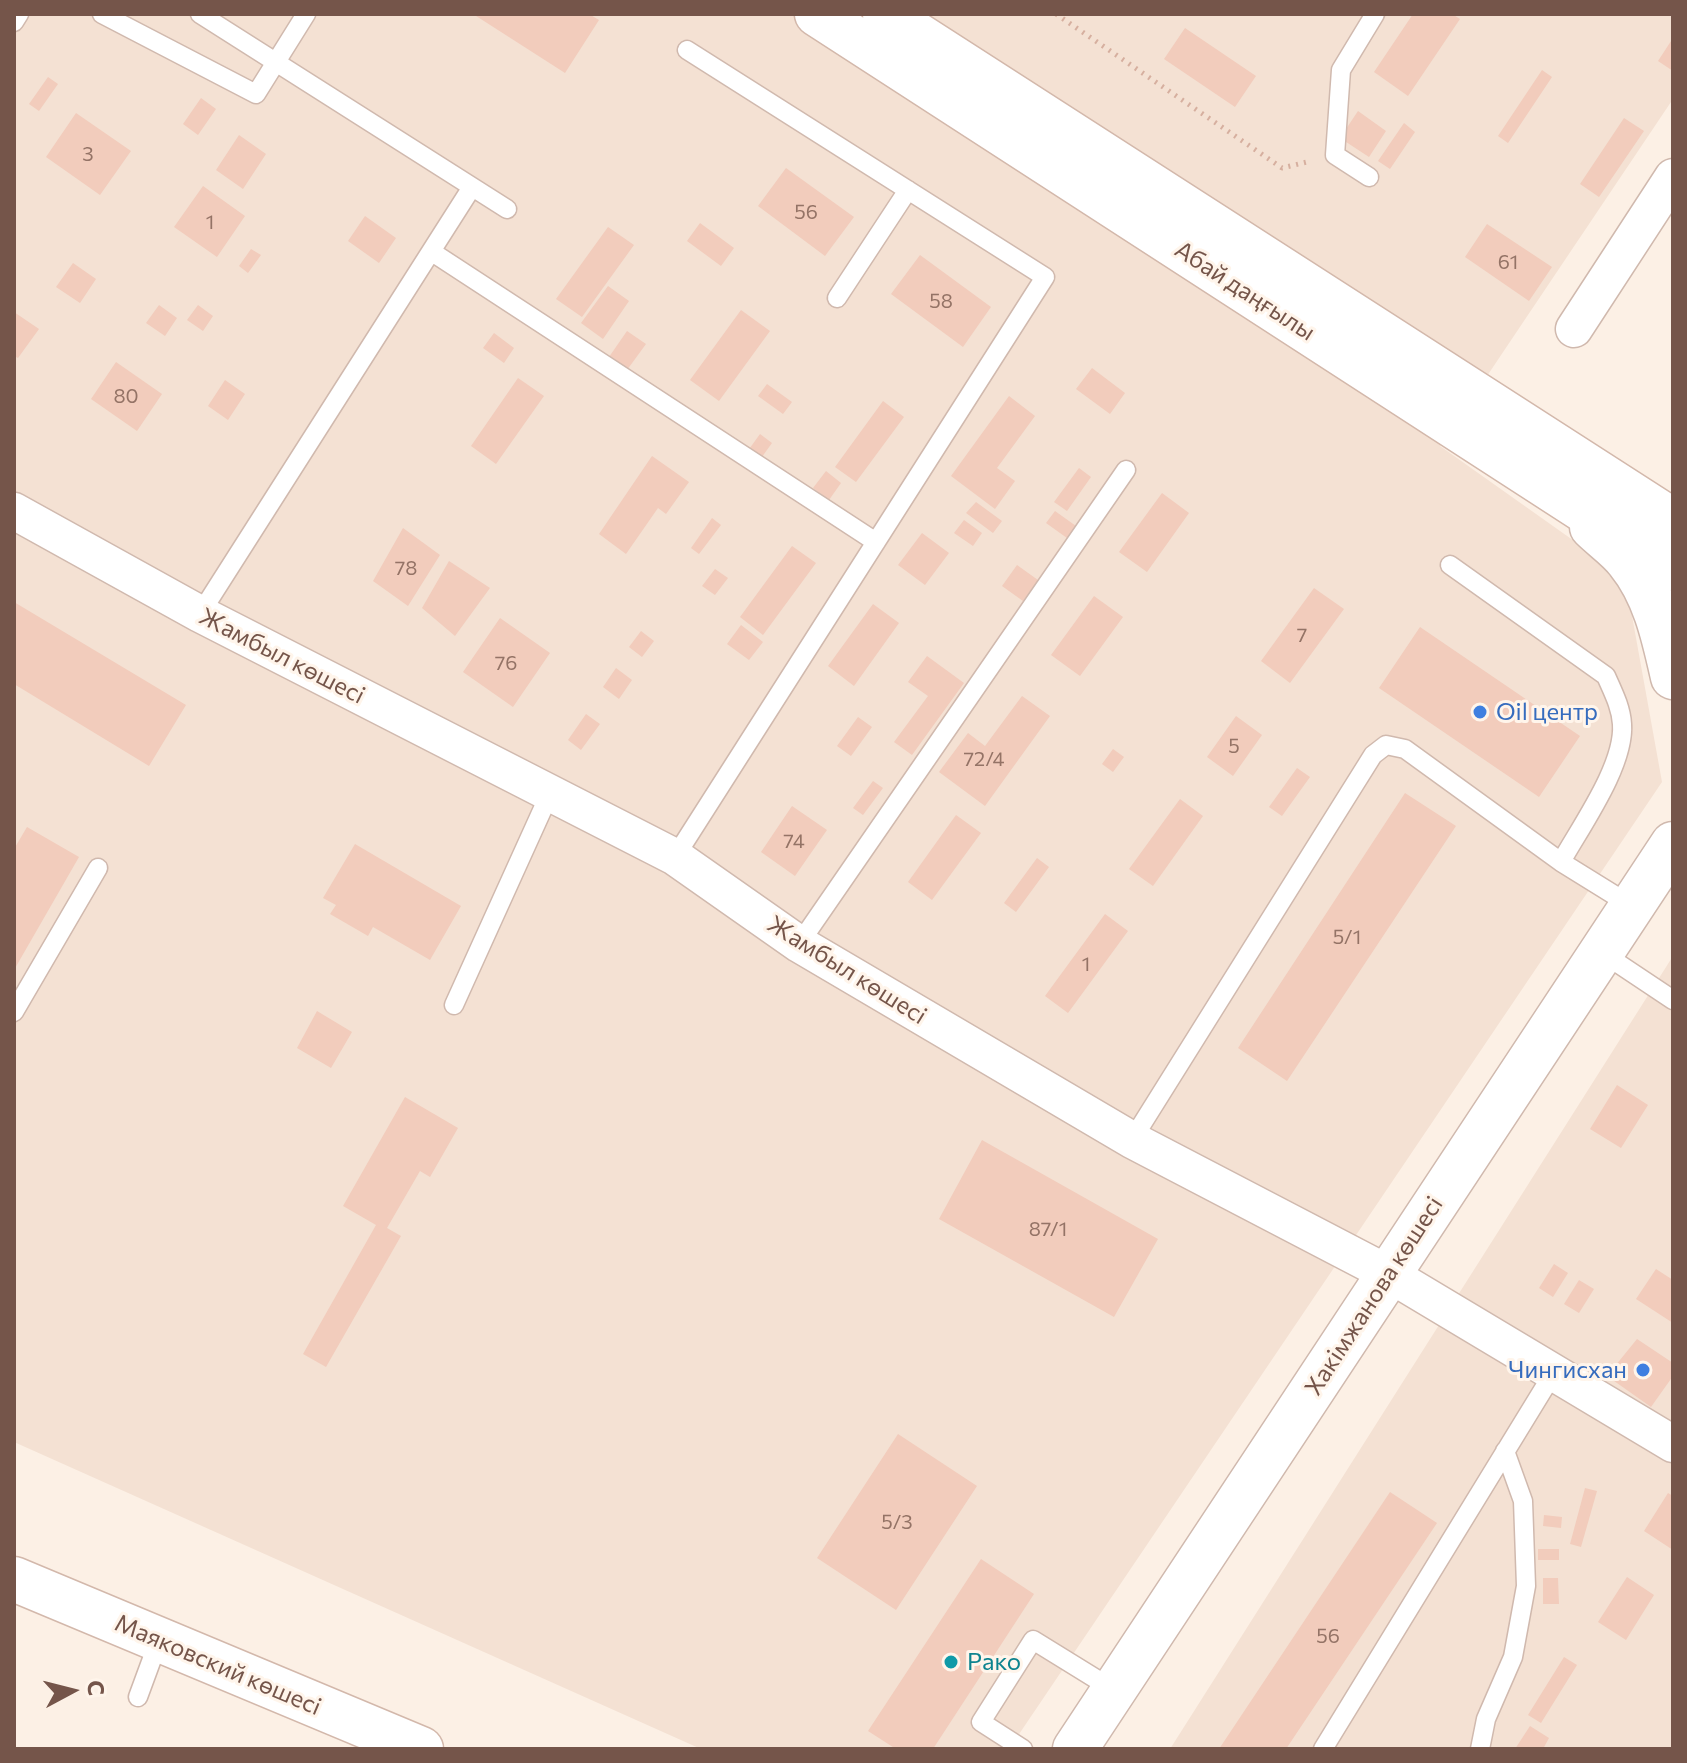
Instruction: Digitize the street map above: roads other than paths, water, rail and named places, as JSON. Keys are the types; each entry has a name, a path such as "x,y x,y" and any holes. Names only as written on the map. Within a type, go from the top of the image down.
{"main road":[{"name":"Абай даңғылы","path":"817,14 1673,568"},
{"name":"Абай даңғылы","path":"885,14 1673,521"},
{"path":"1549,487 1628,561 1662,629 1673,677"},
{"name":"Хакімжанова көшесі","path":"1075,1749 1673,844"},
{"name":"Маяковский көшесі","path":"14,1579 159,1640 360,1731 421,1749"}],"street":[{"path":"1574,329 1673,177"},
{"name":"Жамбыл көшесі","path":"14,511 200,614 675,857 799,944 1132,1140 1389,1274 1673,1444"}],"lane":[{"path":"14,22 19,14"},
{"path":"102,14 256,94 306,14"},
{"path":"200,14 507,209"},
{"path":"1369,177 1335,155 1341,70 1375,14"},
{"path":"675,857 1045,277 687,50"},
{"path":"200,614 472,187"},
{"path":"837,298 908,190"},
{"path":"432,252 876,542"},
{"path":"799,944 1126,470"},
{"path":"1450,565 1606,676 1617,701 1622,727 1612,770 1561,862"},
{"path":"1132,1140 1373,755 1386,745 1405,749 1561,862 1632,906"},
{"path":"454,1005 550,793"},
{"path":"14,1012 98,868"},
{"path":"1601,952 1673,1000"},
{"path":"1323,1749 1554,1372"},
{"path":"1480,1749 1486,1719 1513,1657 1526,1586 1523,1501 1505,1451"},
{"path":"138,1697 159,1640"},
{"path":"1023,1749 981,1722 1033,1640 1114,1690"}],"place":[{"name":"Oil центр","path":"1480,712"},
{"name":"Чингисхан","path":"1643,1370"},
{"name":"Рако","path":"951,1662"}]}
